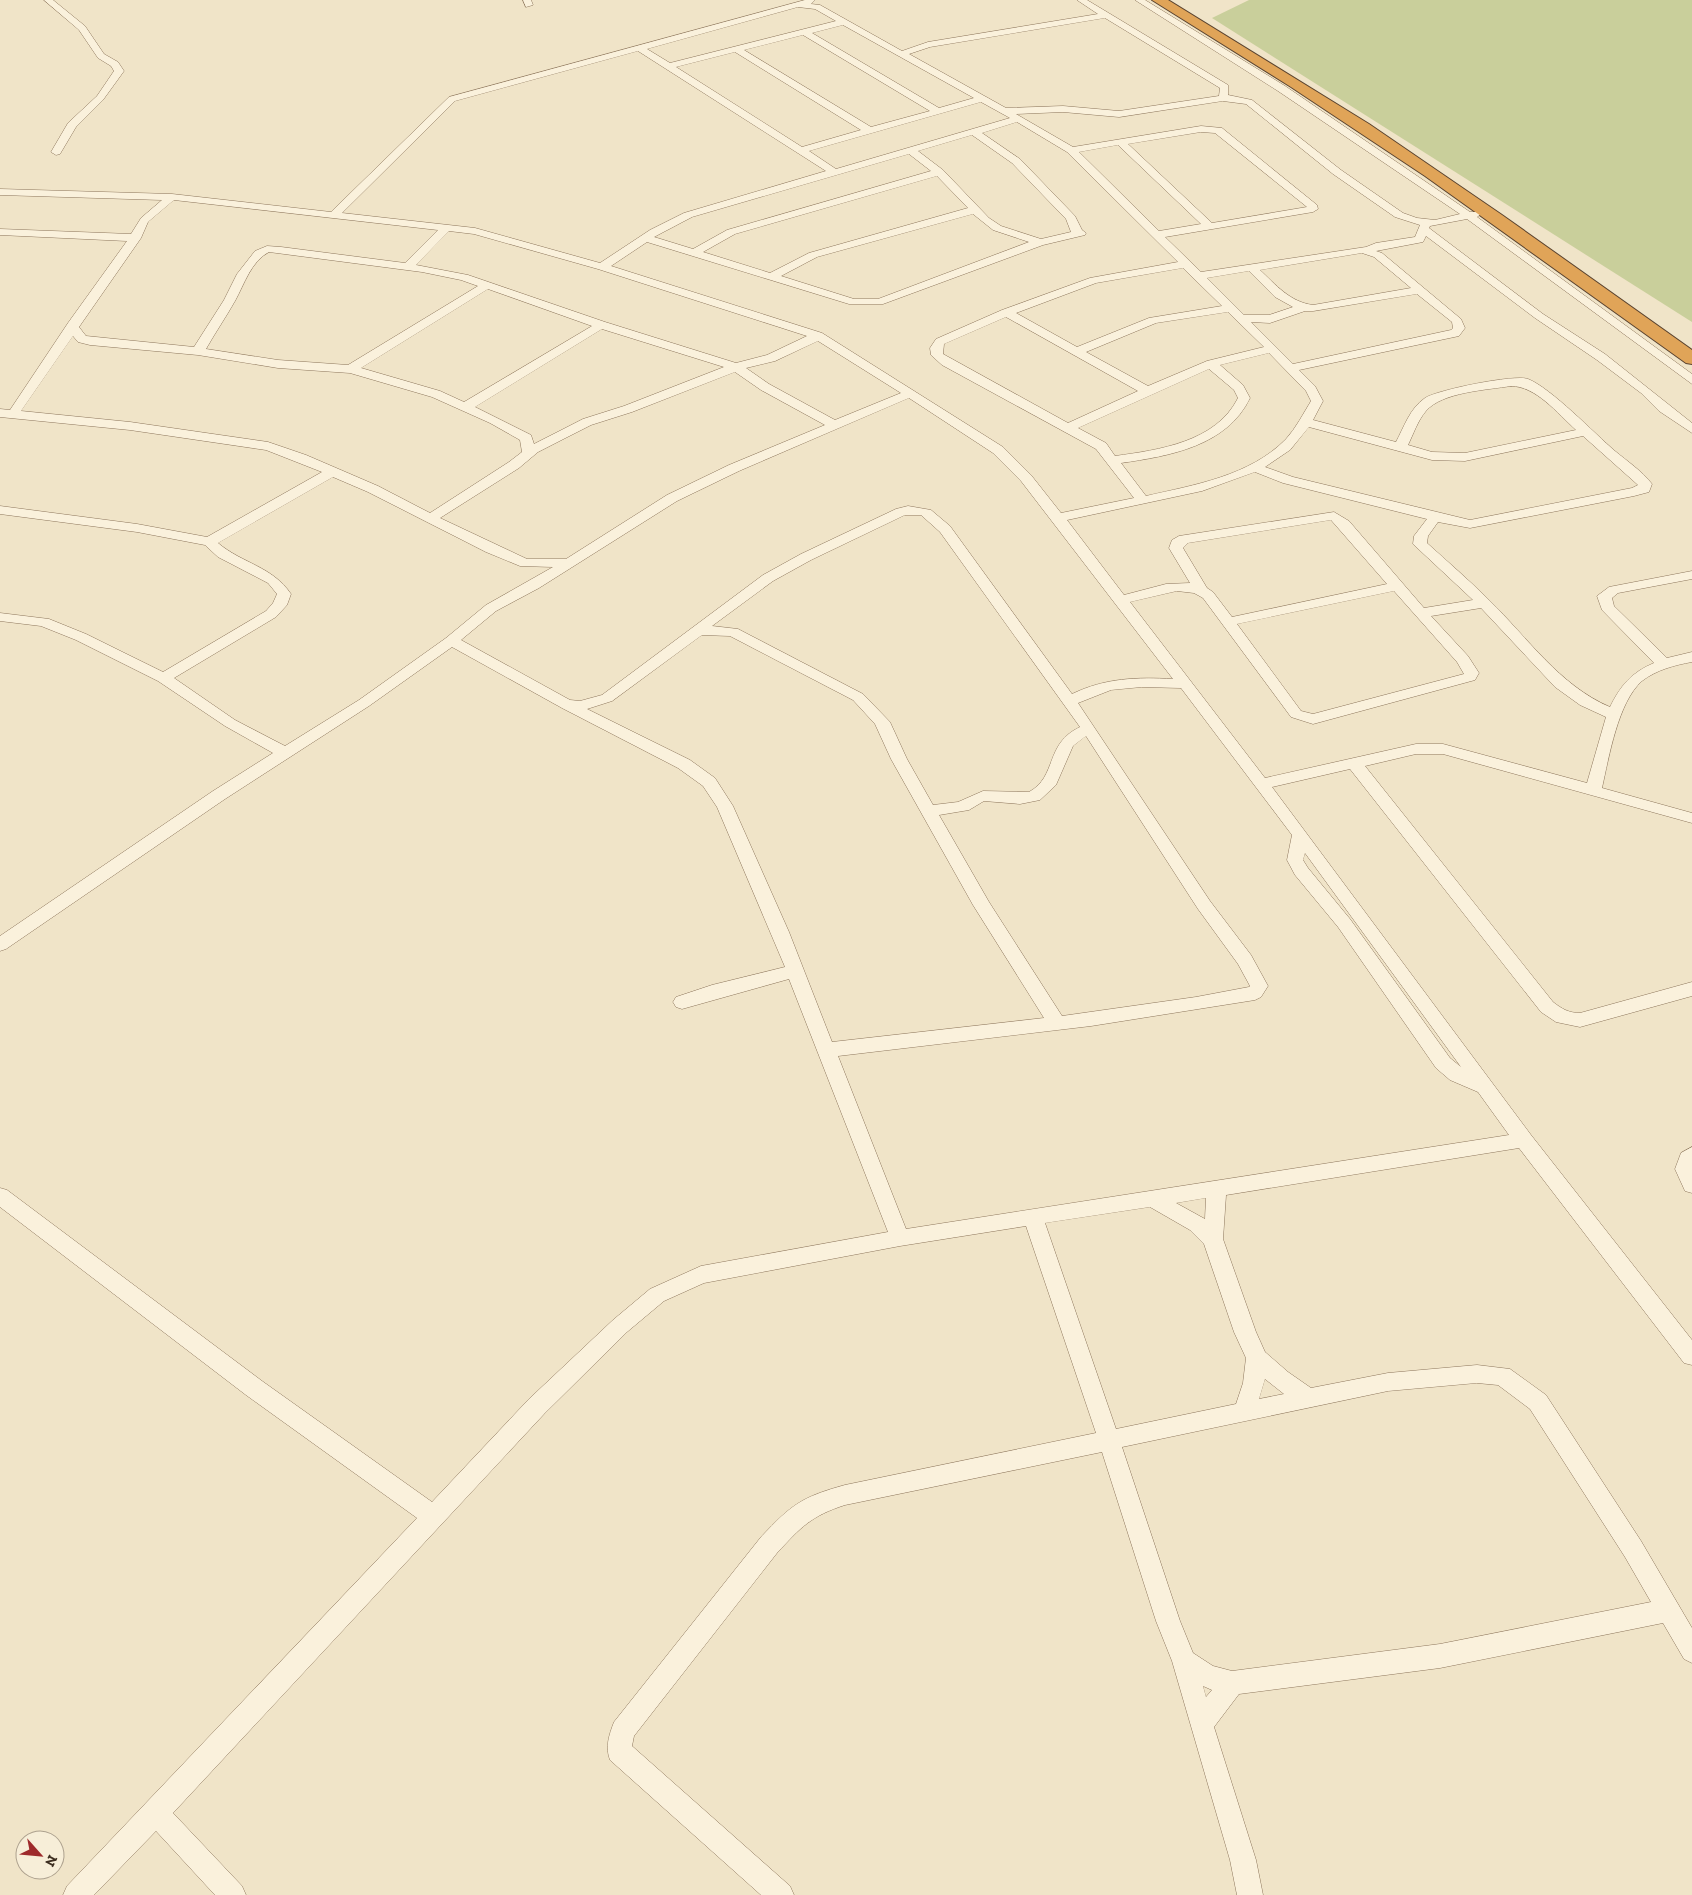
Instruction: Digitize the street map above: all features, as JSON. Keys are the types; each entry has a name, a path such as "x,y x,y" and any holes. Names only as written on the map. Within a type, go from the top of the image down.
{"highway":[{"path":"1159,0 1329,105 1489,212 1692,359"}],"street":[{"path":"48,0 82,28 101,56 115,64 119,71 100,98 72,125 56,152"},
{"path":"334,215 452,99 816,0"},
{"path":"1081,0 1225,87 1336,172 1390,210 1425,226 1539,316 1570,334 1645,390 1663,408 1692,429"},
{"path":"1139,0 1300,100 1469,216 1585,299 1692,380"},
{"path":"799,5 817,7 984,99 1071,150 1272,349 1311,389 1317,401 1306,422 1286,446 1254,467 1214,484 1185,492 1058,518"},
{"path":"901,54 928,45 1106,15"},
{"path":"669,66 845,22"},
{"path":"804,32 939,112"},
{"path":"640,48 836,173"},
{"path":"736,49 870,131"},
{"path":"1223,98 1225,87"},
{"path":"1004,111 1063,110 1119,114 1169,108 1223,98 1244,100"},
{"path":"801,150 984,99"},
{"path":"602,267 646,238 688,215 1018,119"},
{"path":"1071,150 1202,129 1218,130 1312,205 1313,208 1156,235"},
{"path":"646,238 853,302 879,302 1040,242 1081,234 1076,234 1078,230 1071,218 1020,165 974,132"},
{"path":"1120,142 1209,226"},
{"path":"911,151 940,172 974,210 997,228 1040,242"},
{"path":"696,252 731,232 940,172"},
{"path":"0,192 172,197 447,227 492,234 818,336 911,393 998,450 1026,478 1058,518 1300,834 1524,1140 1692,1356"},
{"path":"14,413 54,356 72,326 135,238 136,231 147,218 172,197"},
{"path":"772,276 813,255 974,210"},
{"path":"1425,226 1489,212"},
{"path":"1368,251 1376,246 1419,240 1425,226"},
{"path":"408,268 447,227"},
{"path":"1,244 2,232 135,238"},
{"path":"198,351 230,300 243,274 259,253 267,249 441,272 487,284 601,325 736,367 765,387 836,426"},
{"path":"1197,276 1356,250 1368,251 1378,255 1457,321 1458,328 1455,333 1289,368"},
{"path":"1142,500 1101,446 1070,427 937,355 936,348 940,342 1006,312 1094,280 1185,264"},
{"path":"1251,267 1290,304 1302,308"},
{"path":"350,369 487,284"},
{"path":"1240,318 1270,318 1302,308 1313,308 1419,290"},
{"path":"1076,352 1153,320 1229,308"},
{"path":"1006,312 1147,391"},
{"path":"465,407 601,325"},
{"path":"72,326 82,339 90,341 198,351 278,364 350,369 416,387 465,407 526,438 555,438"},
{"path":"429,519 533,449 587,422 628,410 736,367 771,358 818,336"},
{"path":"54,356 90,341"},
{"path":"1070,427 1211,364 1272,349"},
{"path":"1113,460 1160,453 1211,433 1236,417 1244,398 1239,388 1211,364"},
{"path":"1254,467 1288,480 1470,524 1644,489 1645,484 1536,388 1524,382 1511,382 1442,394 1419,410 1400,448"},
{"path":"0,945 283,752 364,703 451,641 491,608 534,585 694,486 911,393"},
{"path":"0,413 130,426 268,446 373,489 490,549 525,563 569,562"},
{"path":"1306,422 1432,456 1465,457 1587,431"},
{"path":"526,438 528,454"},
{"path":"209,542 332,472"},
{"path":"568,705 582,706 607,698 768,578 806,557 902,512 912,509 926,511 945,529 1089,729 1204,905 1245,960 1259,986 1255,992 1249,995 1170,1009 1056,1022 967,1036 826,1050"},
{"path":"0,510 137,528 209,542 223,554 273,580 284,594 280,605 255,625 163,678"},
{"path":"1328,515 1339,518 1470,668 1470,677 1313,719 1296,714 1208,595 1200,588 1176,548 1177,543 1184,539 1328,515"},
{"path":"1435,517 1421,536 1420,544 1484,604 1560,684 1585,702 1615,715"},
{"path":"525,563 532,572 534,585"},
{"path":"1663,663 1606,607 1604,596 1614,590 1692,575"},
{"path":"1120,600 1184,586 1200,588"},
{"path":"1228,622 1397,586"},
{"path":"1420,613 1484,604"},
{"path":"728,607 726,615 734,632"},
{"path":"0,617 60,627 163,678 230,723 283,752"},
{"path":"699,630 734,632 858,697 872,710 882,722 899,759 982,905 1056,1022"},
{"path":"451,641 568,705 684,764 709,782 724,806 795,972 900,1238"},
{"path":"1593,790 1615,715 1630,685 1637,677 1663,663 1692,657"},
{"path":"1068,702 1100,688 1116,684 1148,682 1185,684"},
{"path":"604,723 602,707 607,698"},
{"path":"929,811 961,807 982,796 1028,798 1040,794 1052,778 1067,740 1089,729"},
{"path":"1261,784 1416,749 1443,749 1692,818"},
{"path":"1354,764 1553,1013 1562,1018 1580,1020 1692,988"},
{"path":"1300,834 1295,860 1301,871 1344,922 1443,1063 1457,1075 1484,1087"},
{"path":"682,1002 712,992 795,972"},
{"path":"1393,994 1414,990"},
{"path":"76,1895 156,1813 537,1406 620,1326 657,1295 701,1276 900,1238 1032,1216 1217,1190 1524,1140"},
{"path":"1692,1155 1684,1163 1683,1171 1692,1185"},
{"path":"1217,1190 1213,1239 1233,1300 1257,1358 1280,1379 1308,1398"},
{"path":"0,1196 254,1388 434,1517"},
{"path":"1153,1199 1197,1224 1213,1239"},
{"path":"1032,1216 1110,1440 1168,1621 1184,1661 1201,1724 1243,1860 1250,1895"},
{"path":"1244,1413 1254,1383 1257,1358"},
{"path":"781,1895 619,1751 623,1731 769,1545 792,1520 815,1504 906,1481 1388,1382 1477,1374 1502,1376 1538,1402 1633,1549 1692,1651"},
{"path":"1184,1661 1195,1671 1209,1678 1232,1683 1440,1656 1669,1610"},
{"path":"1201,1724 1232,1683"},
{"path":"156,1813 233,1895"}],"green space":[{"path":"1249,0 1692,0 1692,322 1212,18"}]}
